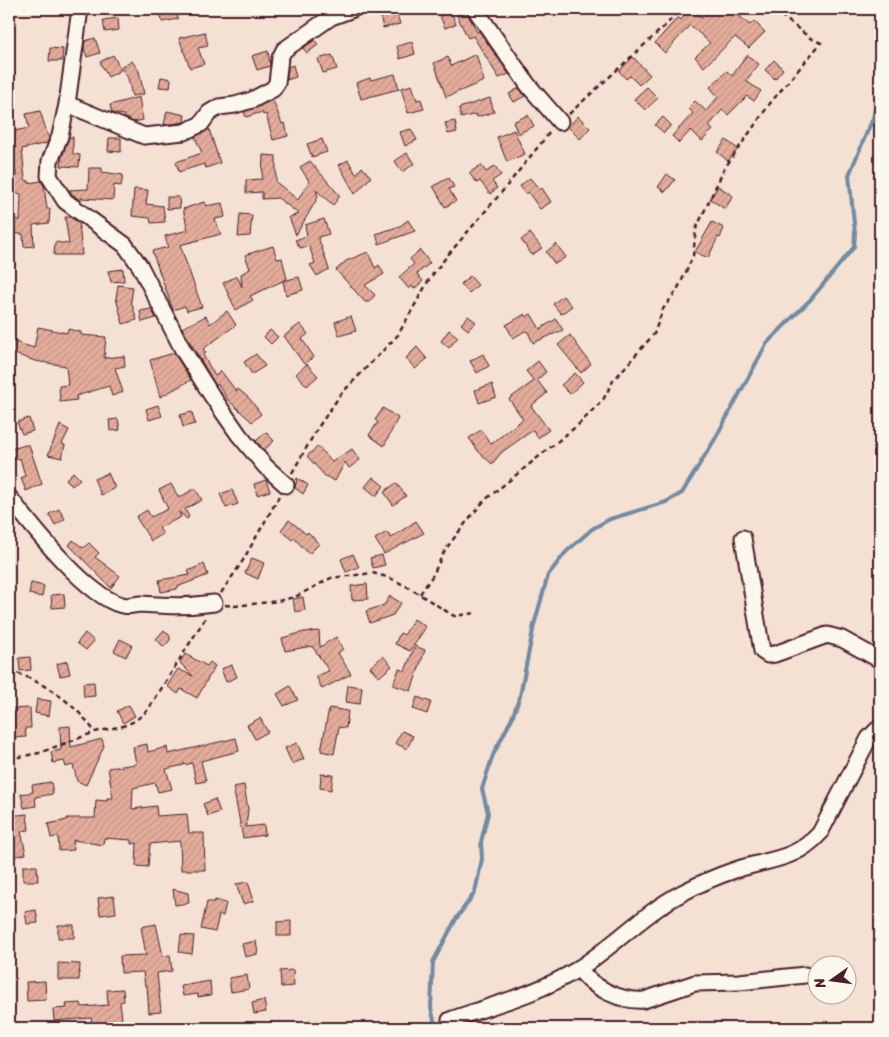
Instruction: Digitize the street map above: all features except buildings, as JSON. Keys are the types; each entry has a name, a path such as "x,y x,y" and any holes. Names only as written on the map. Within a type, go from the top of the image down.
{"street":[{"path":"80,9 67,104 60,136 50,161 49,176 65,201 125,245 140,266 179,342 212,396 239,435 265,466 286,484"},
{"path":"67,104 144,136 184,132 201,124 209,113 219,107 252,100 273,88 277,84 280,58 284,50 331,17 353,9"},
{"path":"474,9 528,85 560,122"},
{"path":"9,497 36,531 100,594 123,606 141,604 186,608 214,603"},
{"path":"743,538 762,651 768,655 774,654 827,634 842,639 880,660"},
{"path":"450,1020 559,980 611,947 648,914 682,893 735,870 792,855 809,846 820,833 869,738 880,728"},
{"path":"579,968 595,985 622,998 636,1001 695,983 739,982 805,975"}],"path":[{"path":"9,760 39,754 95,732 129,724 143,716 242,562 317,429 341,394 398,334 430,278 502,193 544,137 589,93 667,24 680,9"},
{"path":"420,594 450,543 476,510 578,425 604,400 613,381 654,334 660,315 686,272 693,256 696,229 724,169 770,102 820,43 810,38 772,9"},
{"path":"214,603 235,606 278,601 295,597 331,578 373,573 390,578 420,594 454,616 476,613"},
{"path":"9,670 41,684 69,702 95,732"}],"waterway":[{"path":"436,1028 431,1008 433,962 456,919 475,892 482,859 481,842 488,813 482,789 493,755 512,718 520,696 534,625 548,575 566,552 592,529 610,519 666,502 682,493 715,439 767,343 811,299 854,247 855,233 849,175 873,118 880,87"}]}
